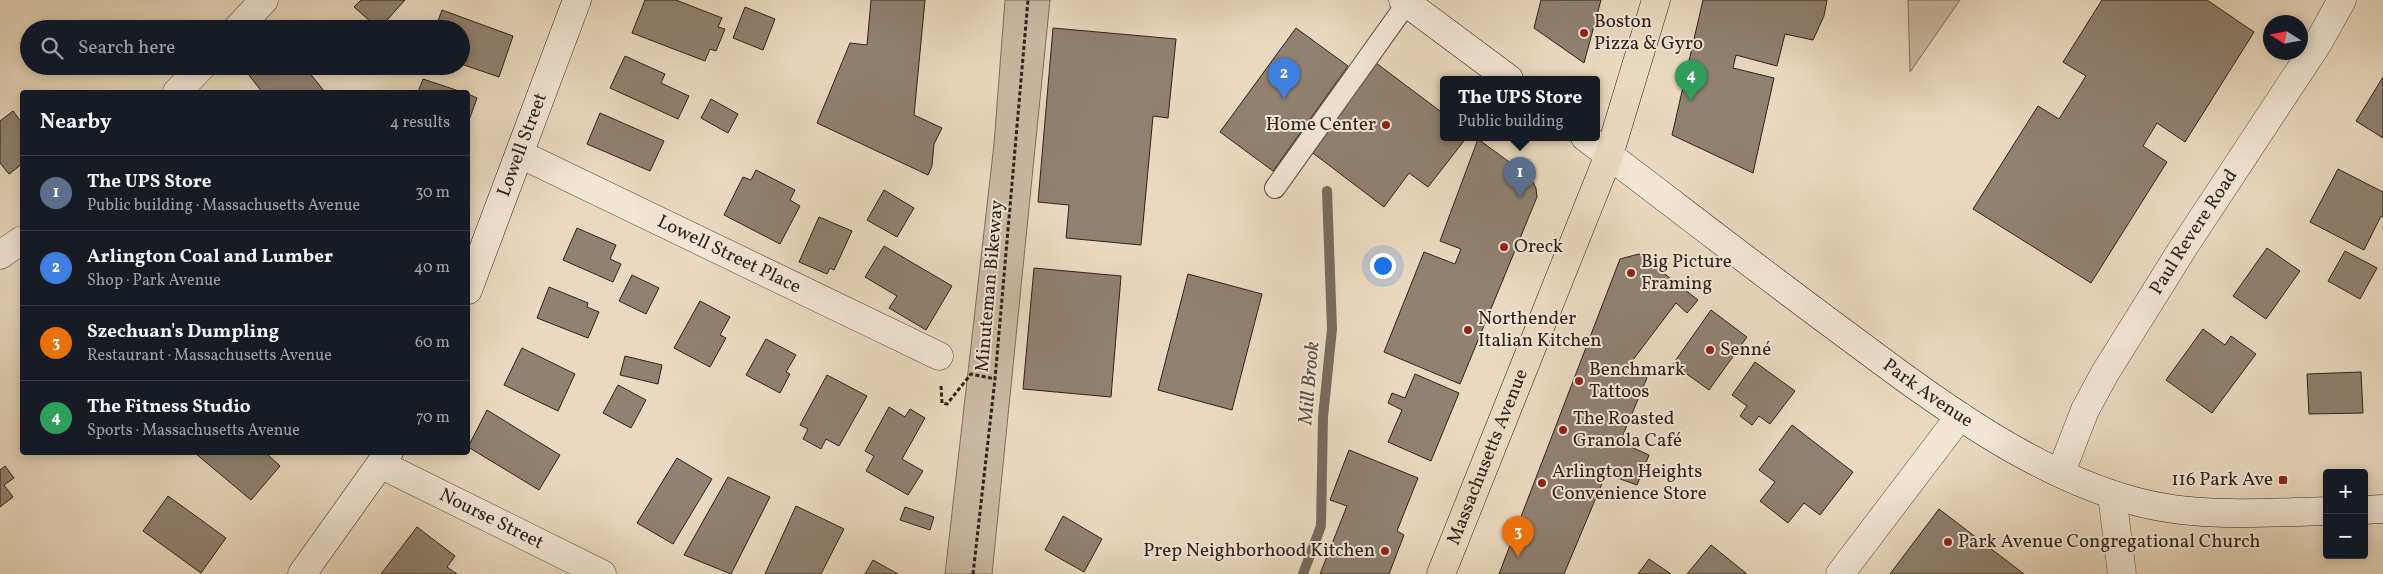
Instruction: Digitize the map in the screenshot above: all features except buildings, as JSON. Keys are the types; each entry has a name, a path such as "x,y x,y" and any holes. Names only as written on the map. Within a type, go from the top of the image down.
{"main road":[{"name":"Massachusetts Avenue","path":"1441,574 1609,155 1656,0"}],"street":[{"path":"245,20 264,0"},
{"name":"Lowell Street","path":"470,285 578,0"},
{"name":"Paul Revere Road","path":"2061,472 2084,410 2105,372 2183,248 2318,43 2342,0"},
{"path":"1405,1 1505,76"},
{"path":"179,90 193,75"},
{"name":"Park Avenue","path":"1590,141 1816,313 1960,416 1998,440 2061,472 2112,495 2135,502 2177,509 2236,512 2323,511"},
{"name":"Lowell Street Place","path":"520,154 939,356"},
{"path":"0,255 20,241"},
{"path":"1840,574 1960,416"},
{"path":"302,574 386,458"},
{"name":"Nourse Street","path":"386,458 602,574"},
{"path":"2112,495 2122,574"},
{"path":"2368,510 2383,509"}],"lane":[{"path":"1275,188 1405,1"}],"path":[{"name":"Minuteman Bikeway","path":"973,574 995,379 1028,0"},
{"path":"981,376 995,379"}],"shaded area":[{"path":"1005,0 1050,0 992,574 945,574 994,144"},
{"path":"1908,0 1960,0 1910,72"}],"waterway":[{"name":"Mill Brook","path":"1303,574 1321,526 1323,417 1332,329 1327,191"}],"place":[{"name":"Boston Pizza & Gyro","path":"1584,33"},
{"name":"Arlington Coal and Lumber","path":"1284,99"},
{"name":"The Fitness Studio","path":"1691,101"},
{"name":"Home Center","path":"1386,125"},
{"name":"The UPS Store","path":"1520,198"},
{"name":"Oreck","path":"1504,247"},
{"name":"Big Picture Framing","path":"1631,273"},
{"name":"Northender Italian Kitchen","path":"1468,330"},
{"name":"Senné","path":"1710,350"},
{"name":"Benchmark Tattoos","path":"1579,381"},
{"name":"The Roasted Granola Café","path":"1563,430"},
{"name":"116 Park Ave","path":"2283,480"},
{"name":"Arlington Heights Convenience Store","path":"1542,483"},
{"name":"Park Avenue Congregational Church","path":"1948,542"},
{"name":"Prep Neighborhood Kitchen","path":"1385,551"},
{"name":"Szechuan's Dumpling","path":"1518,557"}]}
